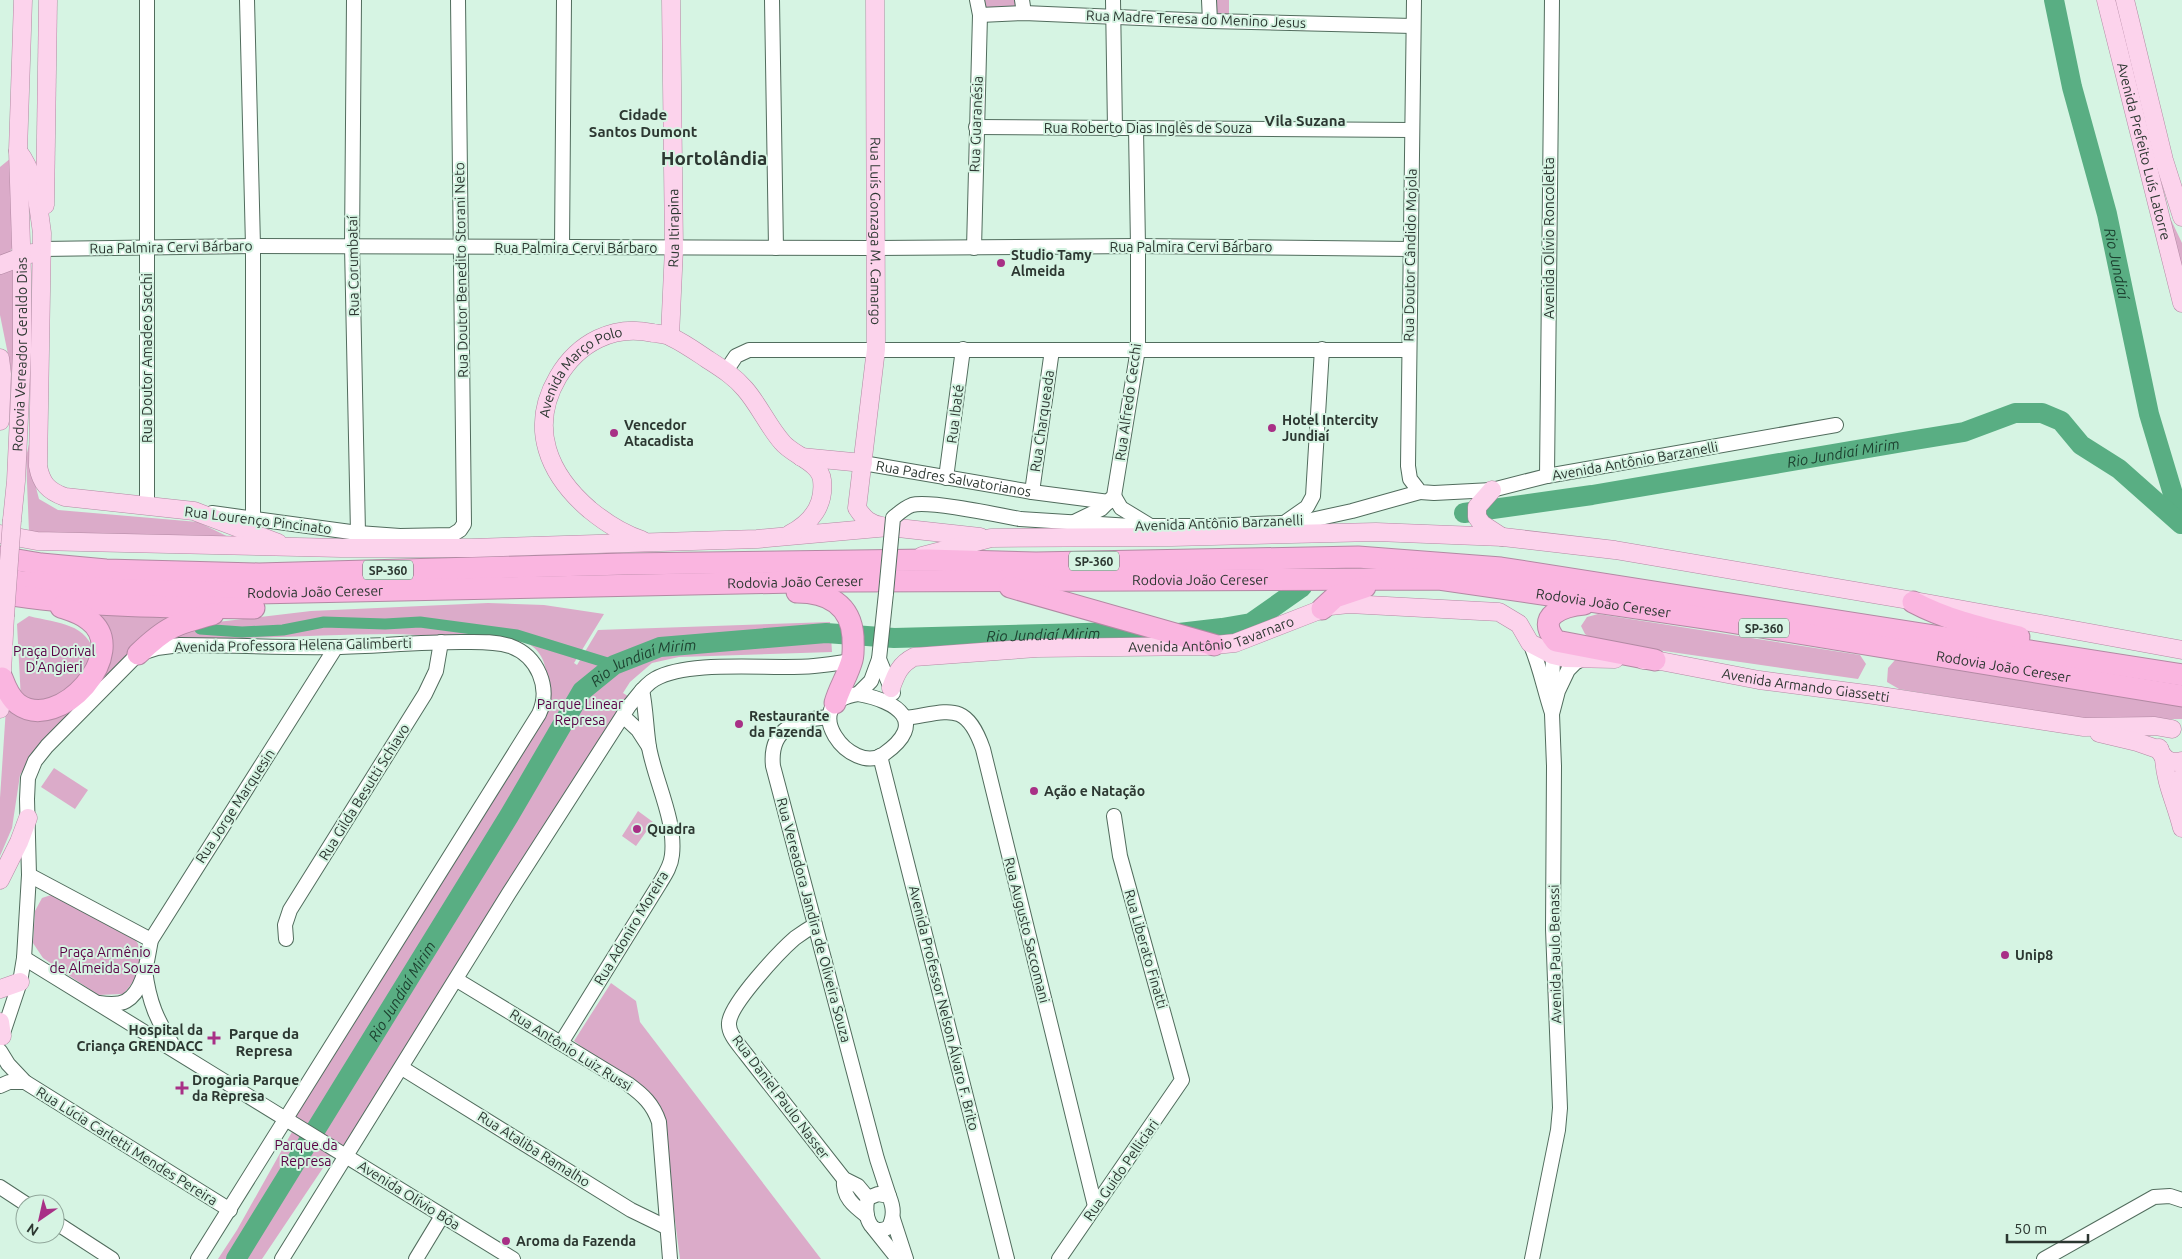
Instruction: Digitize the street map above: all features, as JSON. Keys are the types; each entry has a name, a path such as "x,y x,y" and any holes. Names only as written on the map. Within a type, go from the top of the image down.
{"highway":[{"name":"Rodovia João Cereser","path":"0,557 41,564 106,570 259,574 624,564 900,562 926,560 1036,562 1358,557 1501,568 2182,675"},
{"name":"Rodovia João Cereser","path":"0,578 126,590 256,593 984,580 1276,581 1439,579 1628,606 2182,696"},
{"path":"1322,609 1335,597 1359,588 1439,579"},
{"path":"984,580 1206,643"},
{"path":"654,585 734,592 815,593 824,595 838,604 847,613 852,624 851,688 832,710"},
{"path":"0,592 42,600 85,604 254,608"},
{"path":"138,654 158,635 176,624 216,614 347,592"},
{"path":"2,678 18,704 36,711 49,710 69,700 91,678 101,659 101,637 90,620 76,612 42,600"},
{"path":"1914,602 1936,614 1958,622 2133,667"},
{"path":"1628,606 1590,603 1567,606 1557,610 1550,618 1549,626 1554,648 1655,660"}],"main road":[{"name":"Rodovia Vereador Geraldo Dias","path":"0,709 5,616 16,481 22,352 22,256 18,151 23,0"},
{"path":"16,481 40,364 42,241 45,207 48,0"},
{"name":"Rua Itirapina","path":"670,336 674,248 671,0"},
{"name":"Rua Luís Gonzaga M. Camargo","path":"875,0 876,349 857,508 863,518 872,524 889,527"},
{"name":"Avenida Prefeito Luís Latorre","path":"2106,0 2182,303"},
{"name":"Avenida Prefeito Luís Latorre","path":"2126,0 2164,160 2182,217"},
{"path":"18,151 31,175 38,205 42,241"},
{"path":"0,264 22,256 42,241"},
{"name":"Avenida Março Polo","path":"650,542 627,536 596,515 563,484 552,464 544,430 547,400 562,370 586,345 602,336 620,331 640,330 670,336 726,371 746,390 781,442 791,452 815,466 822,478 821,501 813,518 800,529 786,536"},
{"name":"Rodovia Vereador Geraldo Dias","path":"0,358 2,374 0,421"},
{"name":"Rua Lourenço Pincinato","path":"40,364 38,466 44,484 49,490 64,497 194,511"},
{"name":"Rua Padres Salvatorianos","path":"800,456 863,463"},
{"path":"1488,494 1477,507 1476,517 1482,524 1498,534"},
{"path":"194,511 243,528 288,547"},
{"path":"0,534 37,540 288,547 472,548 786,536 889,527 991,538 1172,537 1376,532 1498,534 1615,550 2180,650"},
{"path":"900,562 991,538"},
{"name":"Avenida Antônio Tavarnaro","path":"891,688 899,668 906,660 914,657 1037,648 1235,642 1250,638 1330,606 1363,603 1499,612 1519,624 1530,643"},
{"name":"Avenida Armando Giassetti","path":"1530,643 1554,648 1584,658 1655,660 1759,680 1874,695 2084,727 2155,726 2177,729"},
{"name":"Avenida Armando Giassetti","path":"2084,727 2103,735 2137,742 2162,754 2170,762 2182,762"},
{"path":"2177,729 2163,734 2159,745 2170,792 2180,811"},
{"path":"2182,777 2180,811 2182,828"},
{"path":"0,880 19,842 28,818"},
{"path":"0,989 20,982"}],"street":[{"name":"Rua Doutor Amadeo Sacchi","path":"147,0 147,506"},
{"path":"247,0 254,246 253,518"},
{"name":"Rua Corumbataí","path":"354,0 352,246 358,533"},
{"name":"Rua Doutor Benedito Storani Neto","path":"452,535 460,530 464,524 458,0"},
{"path":"562,247 564,0"},
{"path":"772,0 776,248"},
{"name":"Rua Guaranésia","path":"974,248 980,15 977,0"},
{"path":"1113,0 1115,129"},
{"path":"1209,0 1210,21"},
{"name":"Rua Doutor Cândido Mojola","path":"1414,0 1408,466 1410,479 1420,492"},
{"name":"Avenida Olívio Roncoletta","path":"1547,476 1552,0"},
{"name":"Rua Madre Teresa do Menino Jesus","path":"980,15 1023,6 1113,17 1413,26"},
{"name":"Rua Roberto Dias Inglês de Souza","path":"976,127 1411,130"},
{"name":"Rua Alfredo Cecchi","path":"1111,498 1138,350 1136,129"},
{"name":"Rua Palmira Cervi Bárbaro","path":"42,241 147,247 974,248 1138,246 1410,248"},
{"path":"1287,521 1308,507 1313,496 1322,349"},
{"path":"726,371 736,356 749,350 1408,350"},
{"name":"Rua Ibaté","path":"946,478 963,350"},
{"name":"Rua Charqueada","path":"1032,492 1052,350"},
{"name":"Avenida Antônio Barzanelli","path":"879,656 893,518 903,509 914,504 1020,519 1131,526 1211,526 1287,521 1302,522 1420,492 1434,494 1488,494 1547,476 1836,425"},
{"name":"Rua Padres Salvatorianos","path":"863,463 1032,492 1111,498"},
{"path":"1074,522 1088,517 1111,498 1121,508 1151,526"},
{"name":"Rua Lourenço Pincinato","path":"194,511 358,533 400,536 452,535"},
{"name":"Avenida Professora Helena Galimberti","path":"0,1038 20,982 24,958 29,875 28,778 35,761 138,654 157,648 180,645 336,647 441,642 502,644 518,650 536,667 544,689 543,705 539,714 287,1119"},
{"name":"Rua Gilda Besutti Schiavo","path":"286,939 285,925 290,910 425,694 436,671 441,642"},
{"path":"1530,643 1541,667 1545,691 1552,714"},
{"name":"Rua Jorge Marquesin","path":"96,1003 112,1004 126,1002 139,985 145,970 151,940 336,647"},
{"path":"1552,714 1554,648"},
{"path":"832,710 830,730 843,746 855,755 868,758 880,756 890,750 907,726 879,656"},
{"path":"851,688 871,681 879,656"},
{"path":"282,1259 457,980 509,893 623,716 642,690 655,679 686,670 717,667 814,666 852,657"},
{"name":"Avenida Paulo Benassi","path":"1532,1259 1558,1130 1560,1108 1553,929 1554,766 1552,714 1558,691 1568,670 1584,658"},
{"path":"814,666 832,674 851,688 873,697 902,713"},
{"name":"Rua Adoniro Moreira","path":"561,1043 668,870 672,856 672,839 664,801 649,747 648,721 642,690"},
{"name":"Rua Vereadora Jandira de Oliveira Souza","path":"832,710 788,727 777,738 772,756 877,1159 890,1196"},
{"name":"Rua Augusto Saccomani","path":"902,713 955,712 972,724 978,733 1095,1206"},
{"name":"Rua Adoniro Moreira","path":"623,716 638,730 649,747"},
{"name":"Avenida Professor Nelson Álvaro F. Brito","path":"880,756 1007,1259"},
{"name":"Rua Liberato Finatti","path":"1114,816 1120,856 1182,1080"},
{"path":"29,875 151,940"},
{"name":"Rua Daniel Paulo Nasser","path":"815,925 794,939 780,952 734,1007 729,1025 731,1032 746,1054 844,1179 858,1186 870,1196"},
{"name":"Avenida Olívio Bôa","path":"24,958 513,1259"},
{"name":"Rua Jorge Marquesin","path":"145,970 150,1003 156,1019 178,1052"},
{"name":"Rua Antônio Luiz Russi","path":"457,980 628,1084 646,1098 655,1109 661,1140 666,1228 670,1259"},
{"name":"Rua Lúcia Carletti Mendes Pereira","path":"0,1038 8,1064 25,1082 230,1210"},
{"name":"Rua Ataliba Ramalho","path":"402,1068 630,1210 666,1228"},
{"name":"Rua Guido Pelliciari","path":"1059,1259 1182,1080"},
{"name":"Rua Lúcia Carletti Mendes Pereira","path":"0,1086 9,1082 25,1082"},
{"path":"198,1259 287,1119"},
{"name":"Rua Vereadora Jandira de Oliveira Souza","path":"870,1196 877,1159"},
{"name":"Rua Daniel Paulo Nasser","path":"844,1179 845,1194 851,1203 867,1216"},
{"path":"0,1187 15,1197"},
{"path":"898,1259 874,1229 867,1216 870,1196 883,1194 890,1196 893,1219 906,1259"},
{"path":"2044,1259 2154,1197 2170,1196 2182,1200"},
{"path":"416,1259 442,1216"},
{"path":"874,1229 884,1230 893,1219"},
{"path":"65,1228 112,1259"}],"green space":[{"path":"981,0 1021,0 1017,10 985,8"},
{"path":"1213,0 1229,0 1229,15 1220,14 1213,10"},
{"path":"11,158 14,244 8,256 0,258 0,167"},
{"path":"2163,203 2182,243 2182,275"},
{"path":"17,268 13,379 0,315 0,273"},
{"path":"35,419 32,472 39,499 58,510 198,522 249,547 29,532 26,457"},
{"name":"Parque Linear Represa","path":"488,603 544,605 604,614 574,663 577,665 598,630 830,622 832,652 679,657 652,663 630,682 623,693 631,698 346,1153 337,1147 262,1259 218,1259 237,1230 297,1123 291,1119 547,698 546,674 543,660 534,647 516,638 495,634 440,636 365,634 164,640 183,626 311,611"},
{"path":"98,611 179,617 37,749 20,775 12,828 0,856 0,798 6,708 48,717 109,637"},
{"path":"1598,614 1860,655 1866,664 1858,679 1595,641 1585,634 1581,626 1587,617"},
{"name":"Praça Dorival D'Angieri","path":"29,616 61,623 79,631 92,646 96,657 54,707 21,700 17,624"},
{"path":"1895,660 2182,704 2182,719 2089,720 1899,689 1887,682 1888,668"},
{"path":"54,768 88,790 75,809 41,787"},
{"name":"Quadra","path":"638,811 653,822 636,846 622,836"},
{"name":"Praça Armênio de Almeida Souza","path":"57,893 137,942 140,950 141,964 136,977 123,994 98,995 43,958 33,943 35,911 42,898"},
{"path":"611,983 636,1001 640,1022 821,1259 680,1259 660,1105 574,1041"}],"waterway":[{"name":"Rio Jundiaí","path":"2054,0 2072,87 2107,214 2149,414 2182,524"},
{"name":"Rio Jundiaí Mirim","path":"1464,513 1592,495 1964,432 2015,413 2042,413 2061,421 2081,445 2119,469 2181,524"},
{"name":"Rio Jundiaí Mirim","path":"236,1259 509,816 582,691 614,665 660,647 826,633 894,638 1123,632 1179,633 1251,623 1302,587"},
{"path":"200,629 242,632 283,630 324,622 385,624 420,622 517,635 614,665"}],"place":[{"name":"Studio Tamy Almeida","path":"1001,263"},
{"name":"Hotel Intercity Jundiaí","path":"1272,428"},
{"name":"Vencedor Atacadista","path":"614,433"},
{"name":"Restaurante da Fazenda","path":"739,724"},
{"name":"Ação e Natação","path":"1034,791"},
{"name":"Quadra","path":"637,829"},
{"name":"Unip8","path":"2005,955"},
{"name":"Hospital da Criança GRENDACC","path":"214,1038"},
{"name":"Drogaria Parque da Represa","path":"182,1088"},
{"name":"Aroma da Fazenda","path":"506,1241"}],"district":[{"name":"Vila Suzana","path":"1305,120"},
{"name":"Cidade Santos Dumont","path":"643,122"},
{"name":"Hortolândia","path":"714,158"},
{"name":"Parque da Represa","path":"264,1042"}]}
